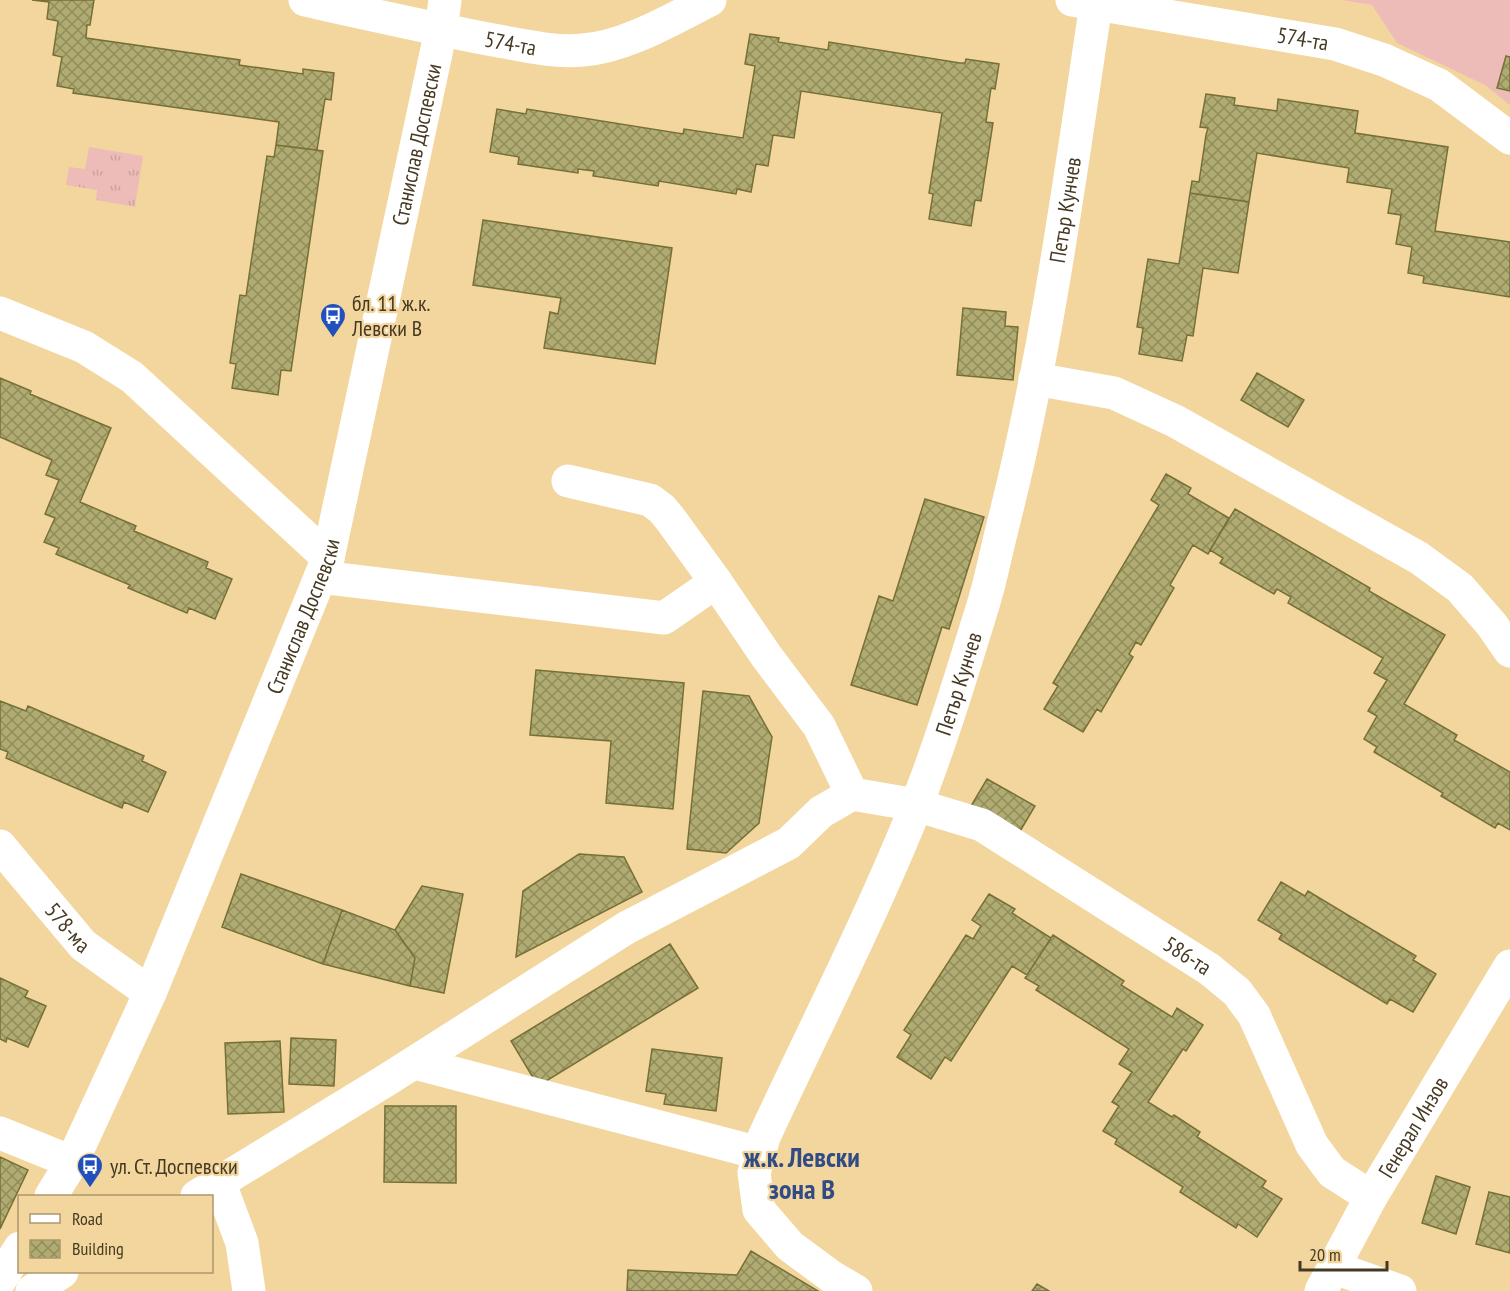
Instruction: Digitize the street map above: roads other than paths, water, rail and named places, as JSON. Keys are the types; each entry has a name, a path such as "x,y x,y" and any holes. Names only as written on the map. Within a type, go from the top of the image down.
{"street":[{"name":"574-та","path":"305,0 443,15 550,50 585,50 613,44 643,33 710,0"},
{"name":"574-та","path":"1084,2 1335,44 1384,60 1439,85 1510,138"},
{"name":"Петър Кунчев","path":"855,1291 790,1246 759,1210 754,1173 764,1137 860,933 916,805 984,600 1016,474 1054,280 1084,2"},
{"name":"Станислав Доспевски","path":"52,1195 72,1162 150,993 324,567 443,15"},
{"path":"0,313 84,347 132,377 324,567 664,618 716,582"},
{"path":"1035,379 1114,393 1164,416 1409,552 1460,588 1492,625 1510,651"},
{"path":"208,1190 415,1063 626,928 789,843 821,812 852,794 819,726 767,657 689,542 662,508 650,500 568,481"},
{"name":"586-та","path":"852,794 916,805 982,825 1209,969 1237,992 1254,1015 1312,1145 1332,1172 1371,1197"},
{"name":"578-ма","path":"0,846 83,945 150,993"},
{"name":"Генерал Инзов","path":"1328,1279 1371,1197 1510,966"},
{"path":"415,1063 759,1153"},
{"path":"0,1133 72,1162"},
{"path":"213,1198 242,1243 249,1291"},
{"path":"0,1280 18,1251"},
{"path":"32,1291 60,1273"},
{"path":"1328,1279 1400,1291"}],"place":[{"name":"бл. 11 ж.к. Левски В","path":"333,339"},
{"name":"ул. Ст. Доспевски","path":"90,1189"}],"district":[{"name":"ж.к. Левски зона В","path":"802,1173"}]}
